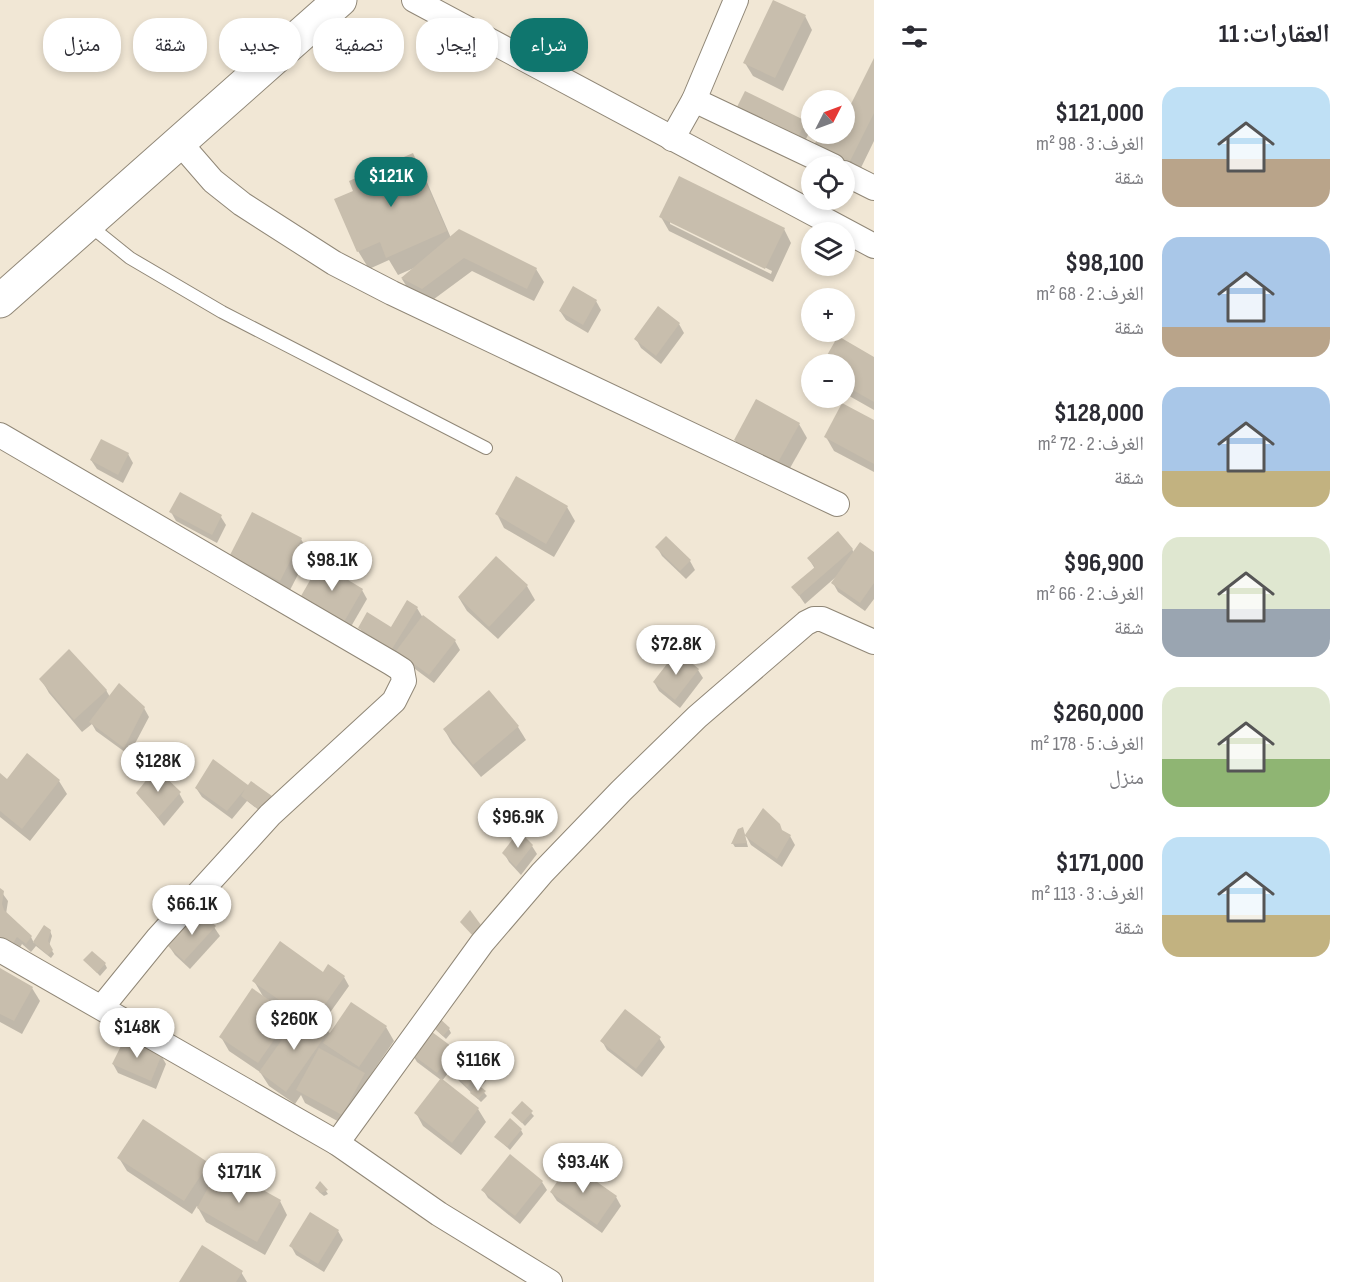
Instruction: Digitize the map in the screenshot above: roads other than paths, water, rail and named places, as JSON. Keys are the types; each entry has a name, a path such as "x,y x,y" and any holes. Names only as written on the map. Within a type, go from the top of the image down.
{"main road":[{"path":"0,301 340,0"}],"street":[{"path":"414,0 874,246"},
{"path":"672,139 694,100 736,0"},
{"path":"694,100 812,156"},
{"path":"180,143 213,181 242,204 334,263 392,293 837,504"},
{"path":"855,178 874,188"},
{"path":"0,435 391,663 402,670 404,681 394,701 270,815 158,938 102,1007"},
{"path":"337,1143 482,943 542,873 697,717 806,623 814,619 822,619 874,642"},
{"path":"0,950 337,1143 439,1214 549,1282"}],"lane":[{"path":"88,224 130,258 222,312 486,448"}]}
